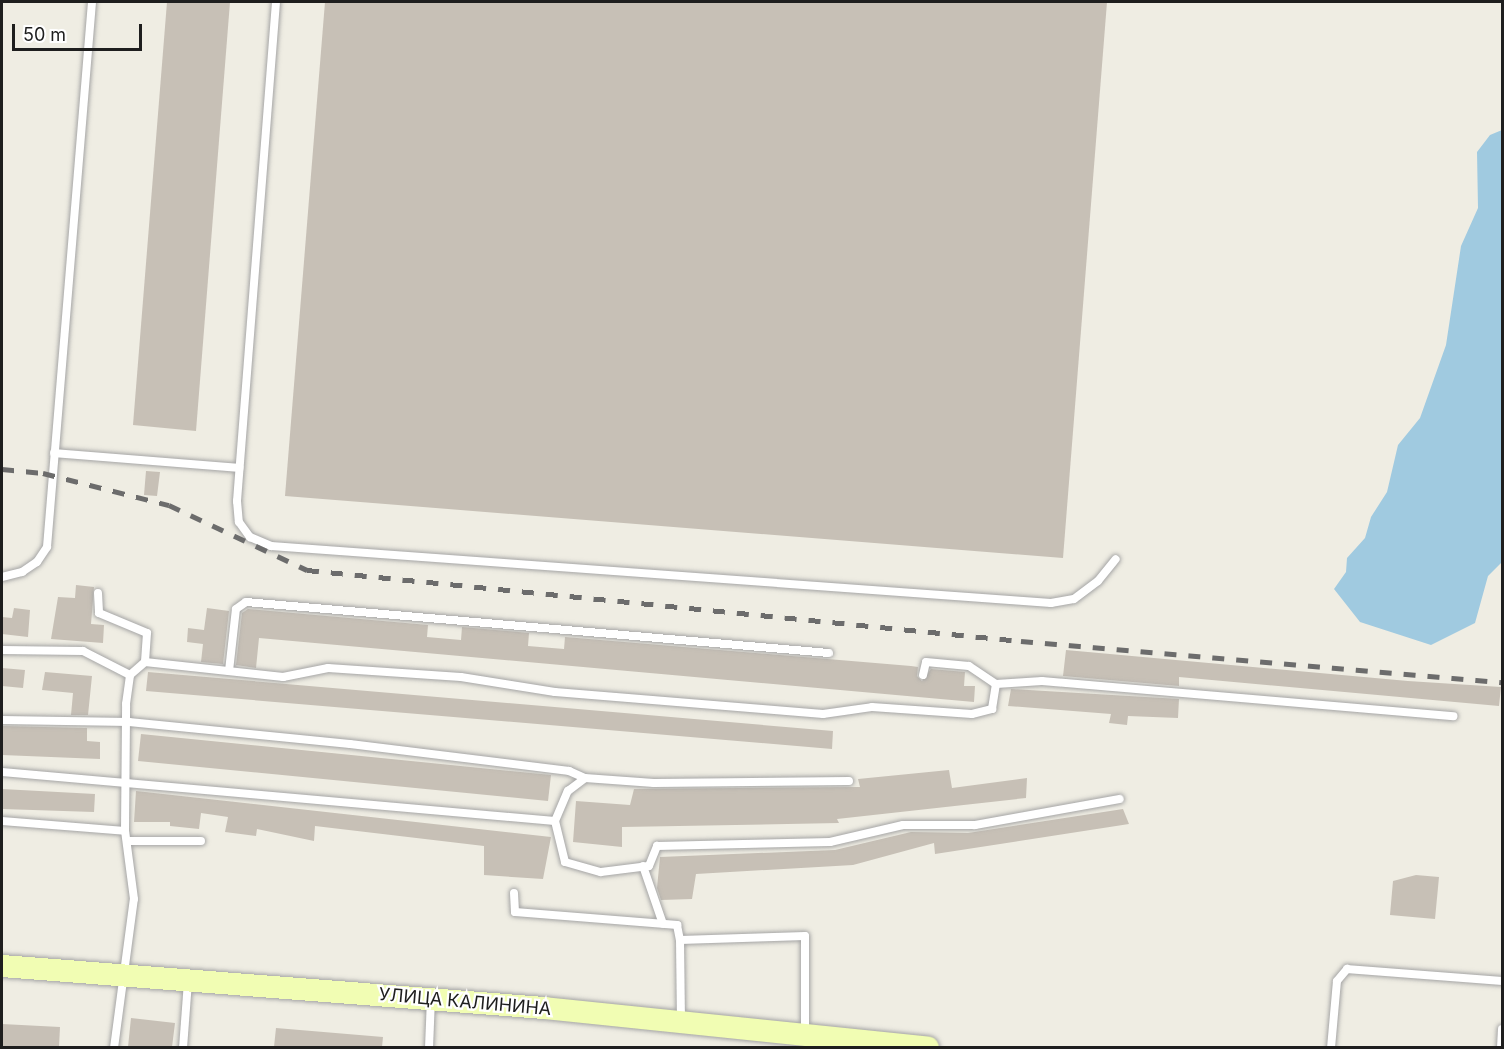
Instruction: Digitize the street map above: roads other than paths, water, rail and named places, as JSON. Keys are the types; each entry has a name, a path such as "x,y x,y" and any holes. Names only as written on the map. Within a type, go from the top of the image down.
{"street":[{"name":"УЛИЦА КАЛИНИНА","path":"2,966 121,973 431,999 681,1022 823,1041 928,1047"}],"lane":[{"path":"2,577 37,562 47,547 92,2"},
{"path":"276,2 239,468 238,522 250,537 271,546 1051,603 1074,599 1098,581 1116,559"},
{"path":"54,453 239,468"},
{"path":"98,593 99,613 147,633 145,662 130,675 126,704 129,722 126,836 134,899 121,973 114,1047"},
{"path":"229,671 236,609 246,602 829,653"},
{"path":"2,650 82,651 130,675"},
{"path":"145,662 283,677 328,668 461,677 555,692 824,714 872,707 972,714 992,709 996,684"},
{"path":"923,675 926,662 969,666 996,684 1042,681 1454,716"},
{"path":"2,720 129,722 409,751 569,771 585,778 654,783 849,781"},
{"path":"2,772 555,821"},
{"path":"585,778 568,791 555,821 565,862 601,872 649,866 657,846 830,842 903,825 975,825 1120,799"},
{"path":"2,821 126,836 201,842"},
{"path":"643,866 663,924"},
{"path":"514,893 515,912 677,925 680,940 681,1022"},
{"path":"680,940 805,936 823,1041"},
{"path":"1331,1047 1336,981 1347,969 1503,981"},
{"path":"183,1047 188,979"},
{"path":"429,1047 431,999"},
{"path":"1501,1047 1503,1029"}],"water":[{"path":"1502,130 1502,562 1488,576 1475,623 1431,645 1360,622 1334,589 1346,572 1347,558 1365,538 1371,517 1387,492 1398,445 1420,418 1446,345 1461,246 1478,208 1477,152 1490,135"}],"railway":[{"path":"2,469 43,473 169,505 307,570 1021,641 1502,682"}]}
